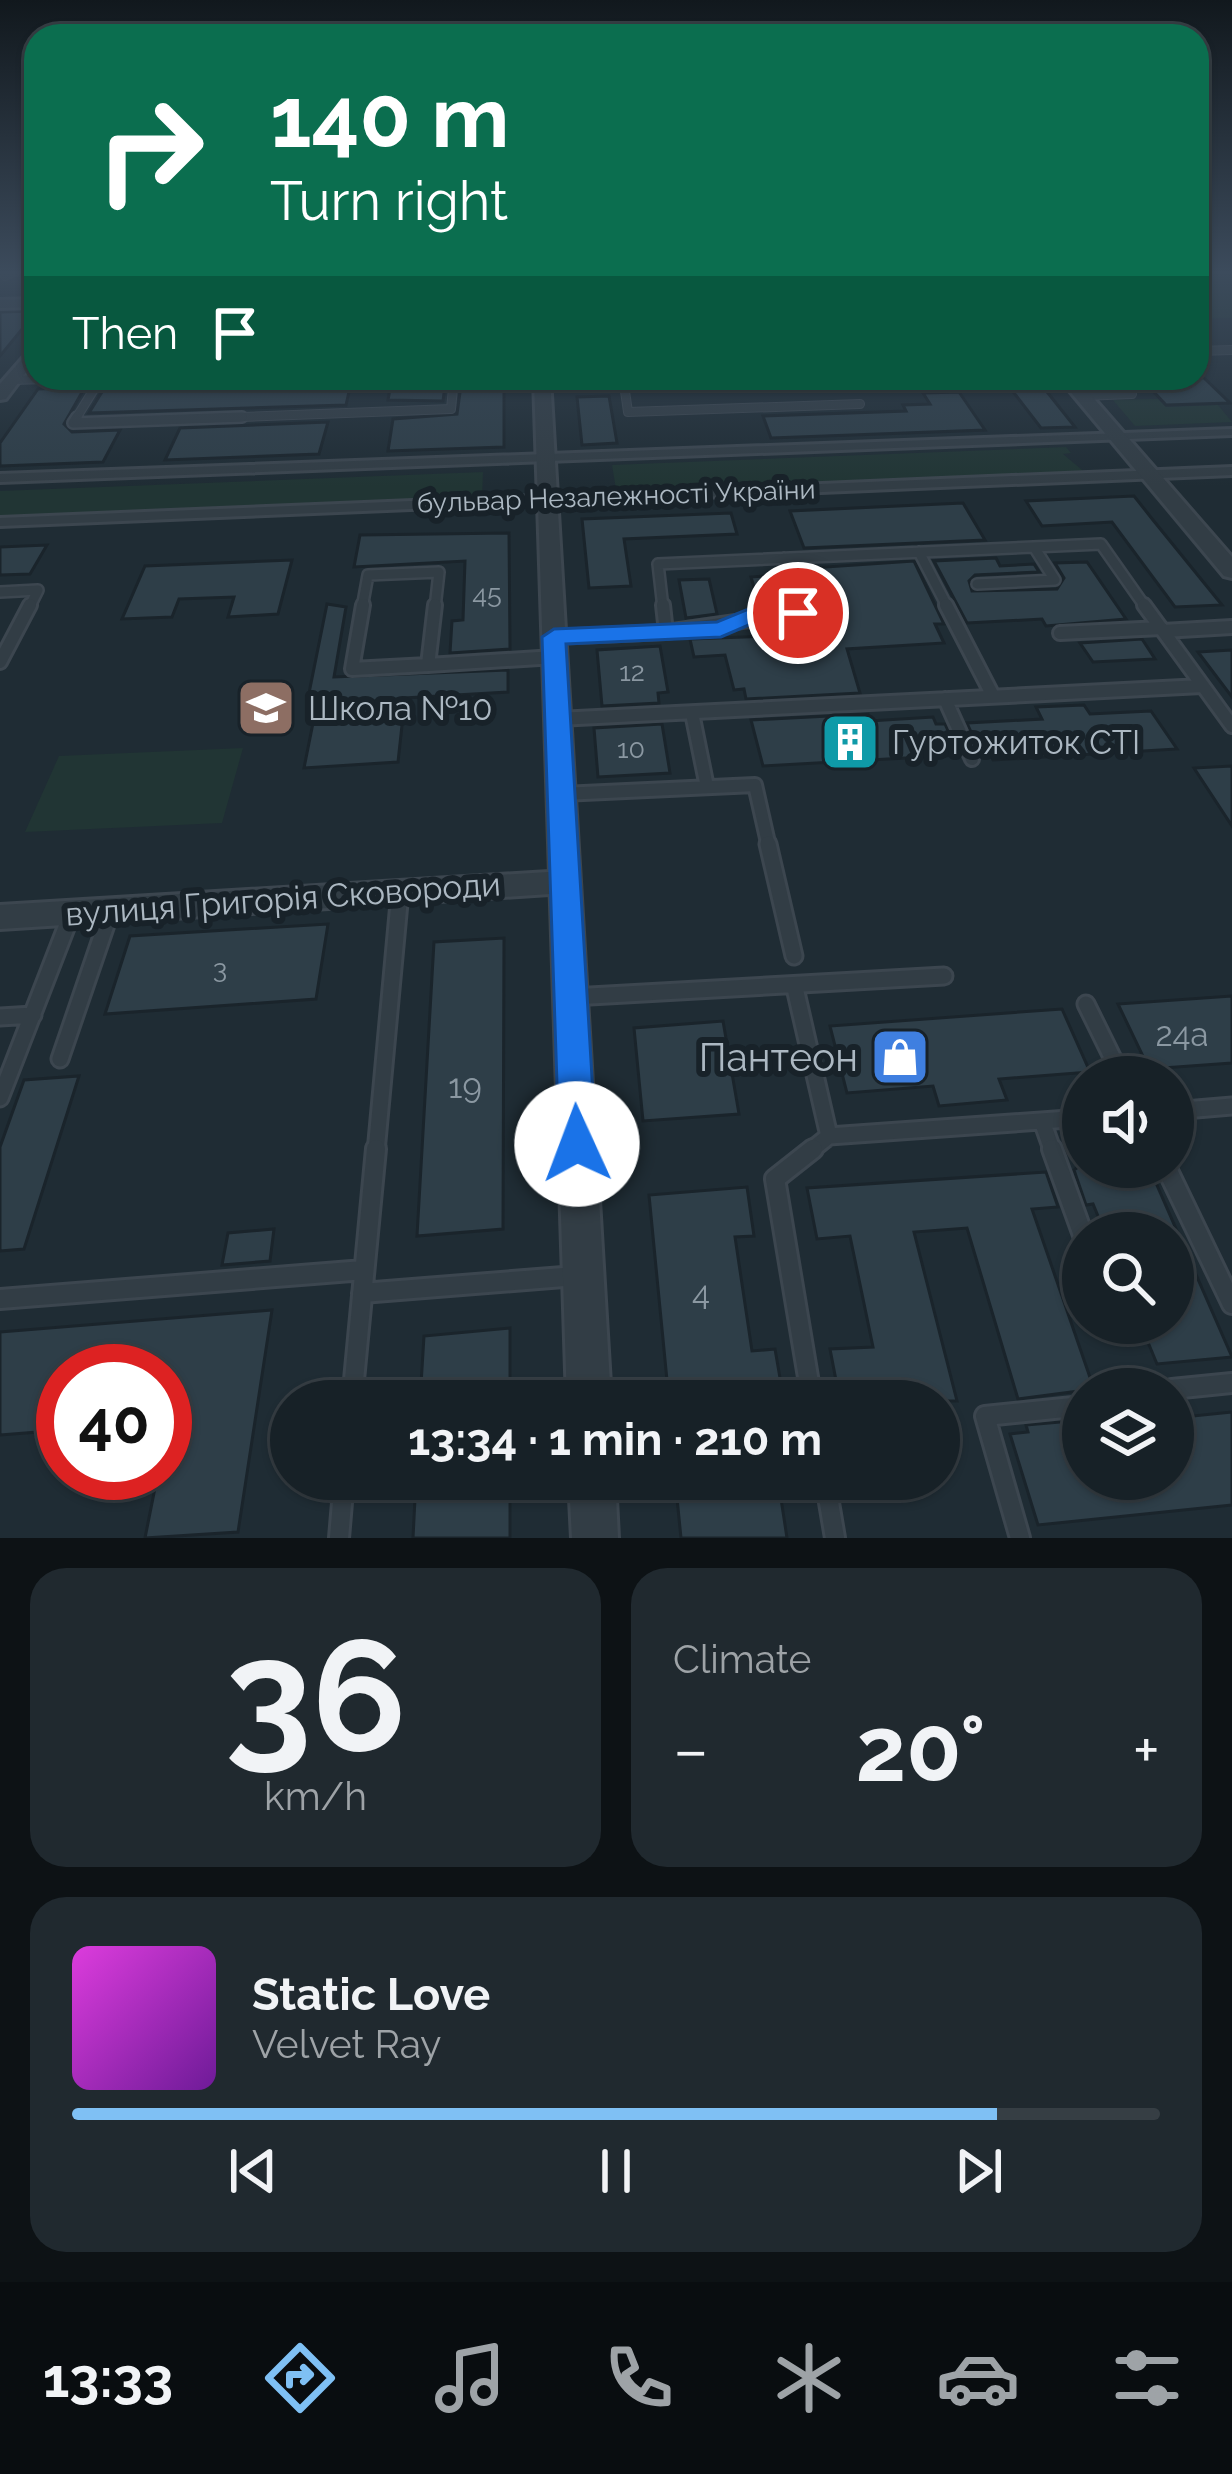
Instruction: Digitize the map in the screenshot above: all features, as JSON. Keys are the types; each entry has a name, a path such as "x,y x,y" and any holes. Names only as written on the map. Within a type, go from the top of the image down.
{"street":[{"path":"542,390 588,1380"},
{"path":"1077,390 1232,571"},
{"name":"бульвар Незалежності України","path":"0,478 1232,432"},
{"name":"бульвар Незалежності України","path":"0,522 1232,471"},
{"name":"вулиця Григорія Сковороди","path":"0,917 565,882"},
{"path":"593,1500 595,1538"}],"lane":[{"path":"94,390 73,423 452,409 453,390"},
{"path":"625,390 628,412 860,404"},
{"path":"1082,396 1132,394"},
{"path":"666,632 658,564 1101,544 1232,725"},
{"path":"977,584 1055,580 1034,547"},
{"path":"919,552 993,696"},
{"path":"428,665 439,572 368,575 352,669 428,665 666,632 721,630 746,617 798,613 784,558"},
{"path":"0,592 38,590 0,662"},
{"path":"793,593 813,593"},
{"path":"1060,633 1232,627"},
{"path":"558,719 1202,686"},
{"path":"945,699 973,760"},
{"path":"692,713 706,788"},
{"path":"561,794 755,785 794,956"},
{"path":"354,1380 400,892"},
{"path":"60,1059 111,910"},
{"path":"0,1098 72,912"},
{"path":"571,997 795,988 944,976"},
{"path":"795,988 829,1136"},
{"path":"1086,1004 1112,1056"},
{"path":"0,1017 32,1015"},
{"path":"1194,1109 1232,1106"},
{"path":"808,1380 775,1179 829,1136 1062,1120"},
{"path":"1042,1121 1075,1212"},
{"path":"1176,1188 1232,1304"},
{"path":"0,1299 364,1270"},
{"path":"362,1293 583,1275"},
{"path":"1194,1387 1232,1383"},
{"path":"1020,1538 985,1416 1062,1408"},
{"path":"339,1538 342,1500"},
{"path":"829,1500 835,1538"}],"green space":[{"path":"1158,399 1166,407 1218,405 1232,422 1135,426 1113,400"},
{"path":"1066,447 1071,453 1063,454 1088,475 617,495 612,465"},
{"path":"483,472 482,500 0,520 0,491"},
{"path":"243,748 222,823 25,832 59,756"}],"building":[{"path":"1209,383 1230,403 1166,405 1152,390 1209,390"},
{"path":"37,390 83,390 64,424 72,432 120,430 103,462 0,466 0,443"},
{"path":"103,390 349,390 346,405 89,413"},
{"path":"390,390 444,390 443,401 388,400"},
{"path":"460,390 504,390 504,447 388,451 393,419 457,414"},
{"path":"1012,390 1046,390 1075,427 1041,428"},
{"path":"959,392 985,430 771,438 763,416 906,411 903,405 930,404 923,393"},
{"path":"609,396 617,443 582,445 577,397"},
{"path":"328,422 319,454 165,460 180,428"},
{"path":"1134,496 1222,605 1175,607 1112,522 1042,526 1026,501"},
{"path":"963,503 985,540 804,548 790,511"},
{"path":"731,513 737,534 624,539 631,586 589,588 582,519"},
{"path":"509,533 510,649 450,653 452,621 463,620 465,561 354,567 360,535"},
{"path":"47,545 30,574 0,575 0,547"},
{"path":"996,558 1000,566 1034,564 1039,572 975,575 969,581 972,591 1057,589 1064,578 1055,563 1087,562 1126,619 1046,626 1042,619 967,623 934,561"},
{"path":"292,560 278,614 228,617 234,597 179,599 172,617 122,619 145,566"},
{"path":"914,561 944,624 935,624 944,643 847,649 860,693 746,699 744,689 734,690 725,655 694,657 690,639 769,636 766,628 806,620 808,610 796,569"},
{"path":"779,575 786,604 760,608 751,577"},
{"path":"709,579 717,614 686,618 679,580"},
{"path":"327,604 346,607 334,677 508,670 508,692 405,698 398,762 304,768 317,703 307,703"},
{"path":"1142,639 1155,659 1093,662 1080,643"},
{"path":"660,646 668,692 658,693 659,703 602,706 597,650"},
{"path":"1232,650 1232,697 1198,652"},
{"path":"1084,705 1090,714 1151,711 1177,749 993,760 990,753 981,754 967,723 1042,719 1036,707"},
{"name":"Гуртожиток СТІ","path":"868,714 870,721 933,717 936,724 945,724 959,755 763,766 751,720"},
{"path":"662,724 670,773 598,777 594,728"},
{"path":"1232,766 1232,826 1194,768"},
{"path":"328,924 316,999 105,1014 130,936"},
{"path":"504,938 503,1229 417,1236 434,942"},
{"path":"1232,996 1232,1063 1194,1066 1194,1056 1143,1056 1118,1004"},
{"path":"1062,1009 1083,1056 1062,1056 1062,1074 999,1079 1007,1100 939,1106 933,1086 847,1093 830,1026"},
{"path":"723,1021 739,1114 643,1121 634,1028"},
{"path":"79,1076 24,1249 0,1251 0,1147 24,1080"},
{"path":"1046,1172 1058,1207 1032,1209 1062,1296 1062,1344 1078,1344 1087,1368 1062,1368 1062,1393 1018,1399 967,1228 914,1232 952,1380 836,1380 830,1349 873,1347 850,1236 817,1239 807,1188"},
{"path":"747,1187 754,1236 735,1237 752,1351 775,1349 780,1380 667,1380 649,1195"},
{"path":"1080,1188 1158,1188 1169,1212 1096,1212 1093,1204 1086,1205"},
{"path":"274,1229 270,1261 222,1265 228,1233"},
{"path":"1194,1270 1232,1357 1157,1364 1149,1344 1194,1344"},
{"path":"272,1310 238,1532 145,1538 153,1500 192,1500 192,1344 36,1344 36,1432 0,1435 0,1332"},
{"path":"510,1328 510,1380 421,1380 424,1336"},
{"path":"1232,1412 1232,1505 1038,1525 1010,1434 1028,1432 1026,1425 1062,1422 1062,1500 1194,1500 1194,1416"},
{"path":"415,1500 510,1500 510,1538 413,1538"},
{"path":"677,1500 781,1500 787,1538 681,1538"}],"place":[{"name":"Школа №10","path":"266,708"},
{"name":"Гуртожиток СТІ","path":"850,742"},
{"name":"Пантеон","path":"900,1057"}],"route":[{"path":"577,1144 554,637 721,630 746,617 798,613"}]}
